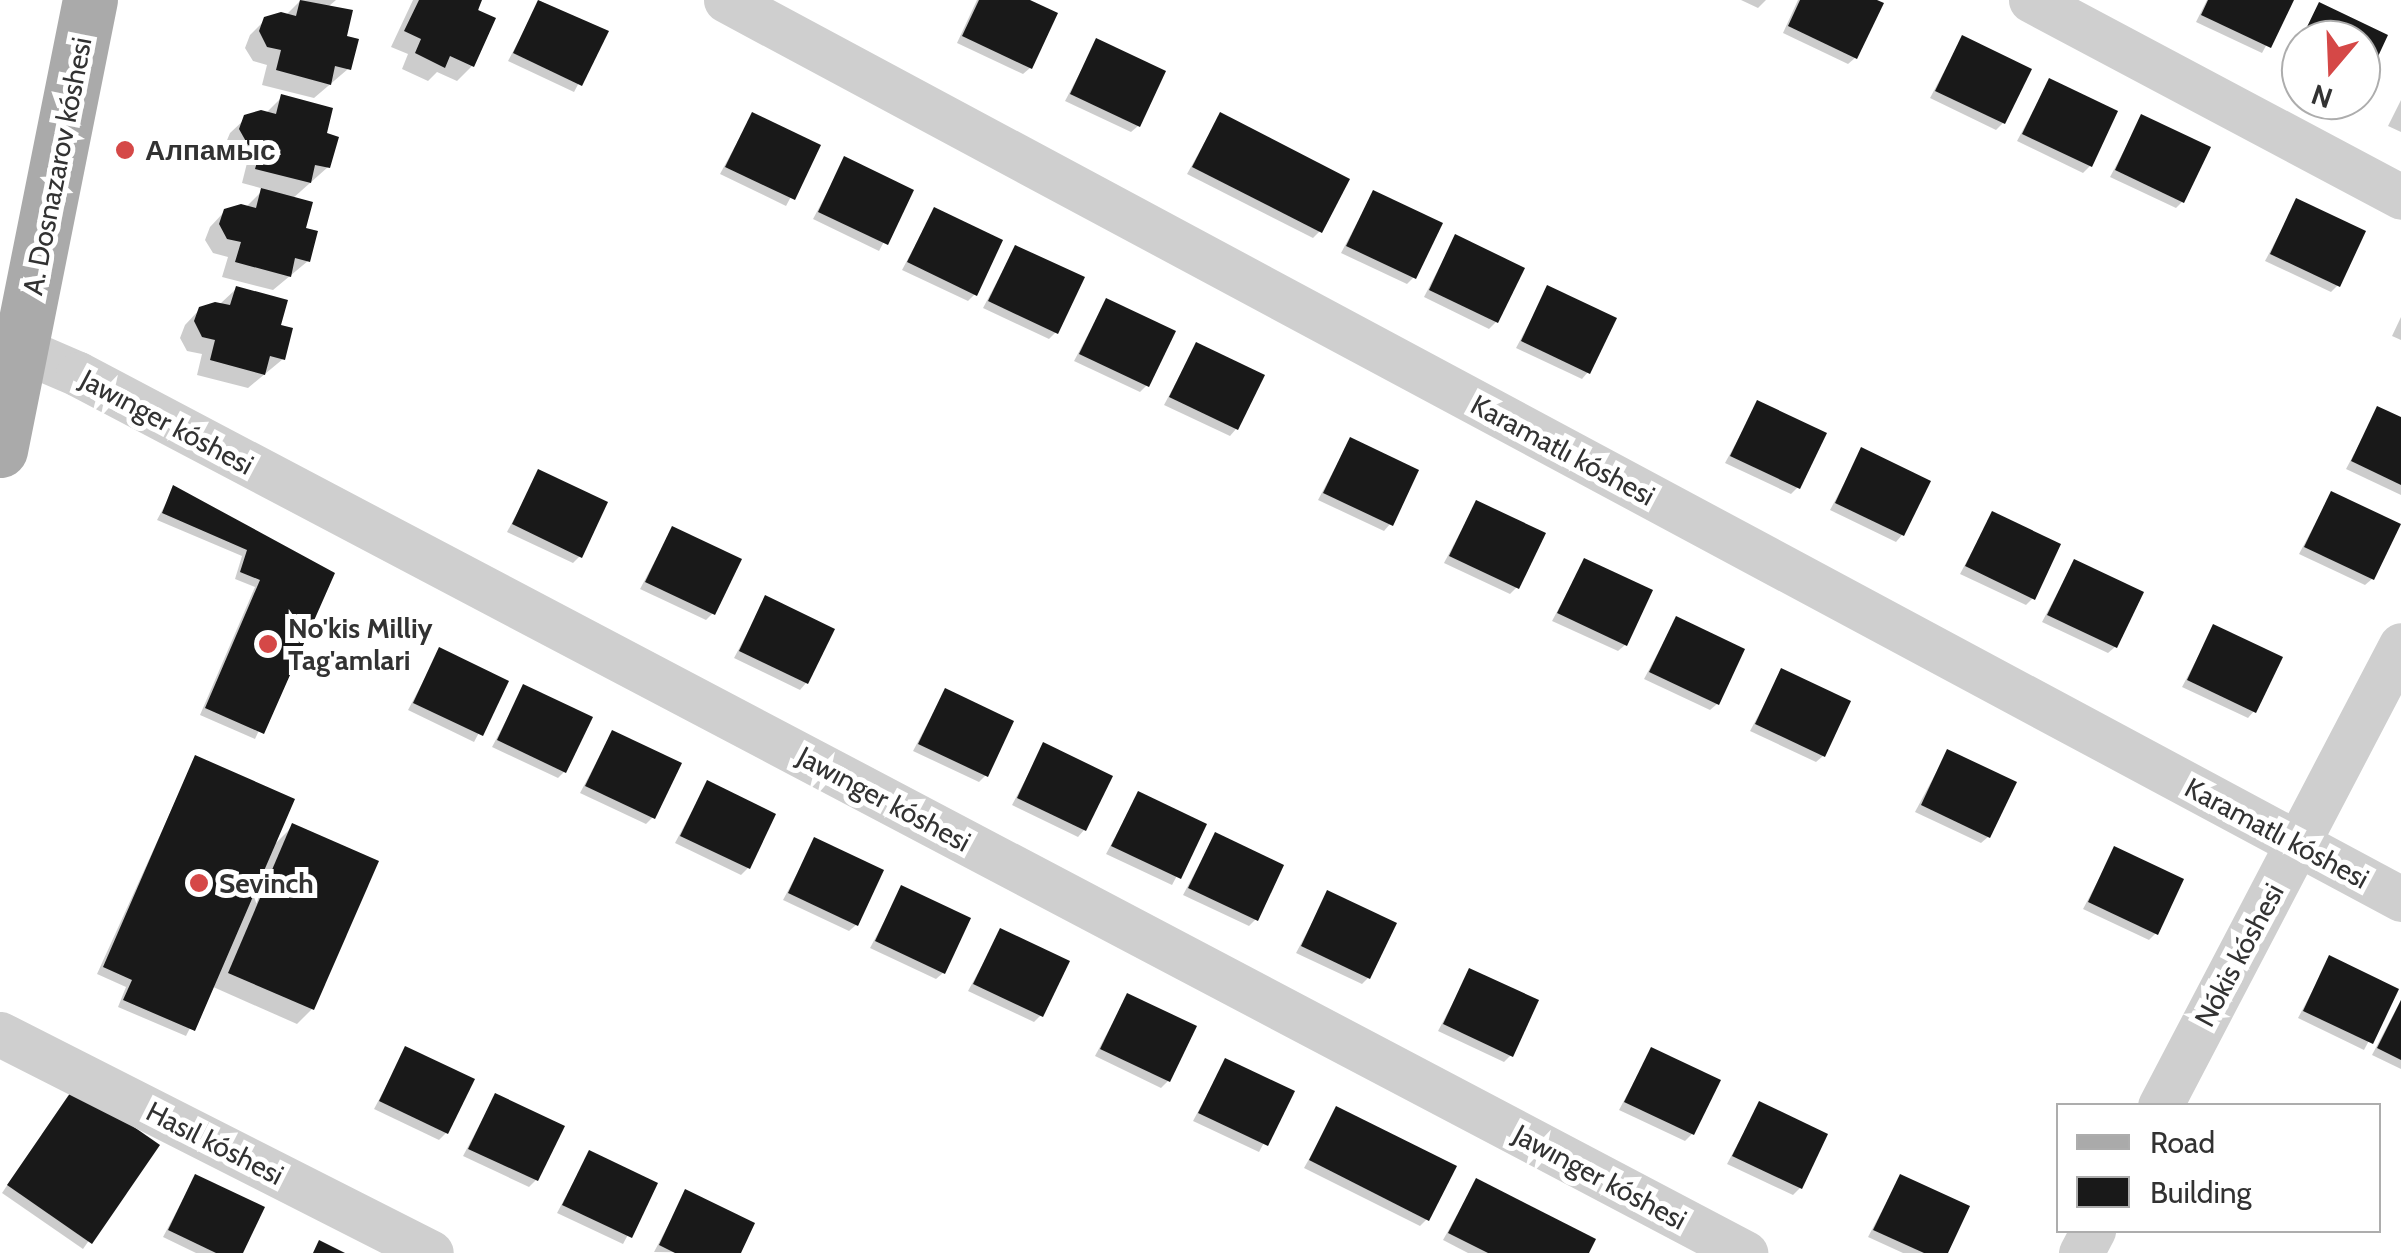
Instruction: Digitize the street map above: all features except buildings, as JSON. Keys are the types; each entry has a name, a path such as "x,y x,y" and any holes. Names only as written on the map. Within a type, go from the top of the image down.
{"main road":[{"name":"A. Dosnazarov kóshesi","path":"0,450 90,0"}],"street":[{"name":"Karamatlı kóshesi","path":"726,0 2401,900"},
{"path":"2031,0 2401,197"},
{"name":"Jawınger kóshesi","path":"20,349 78,374 1745,1253"},
{"name":"Nókis kóshesi","path":"2162,1103 2401,645"},
{"name":"Hasıl kóshesi","path":"0,1034 430,1253"}],"place":[{"name":"Алпамыс","path":"125,150"},
{"name":"No'kis Milliy Tag'amlari","path":"268,644"},
{"name":"Sevinch","path":"199,883"}]}
